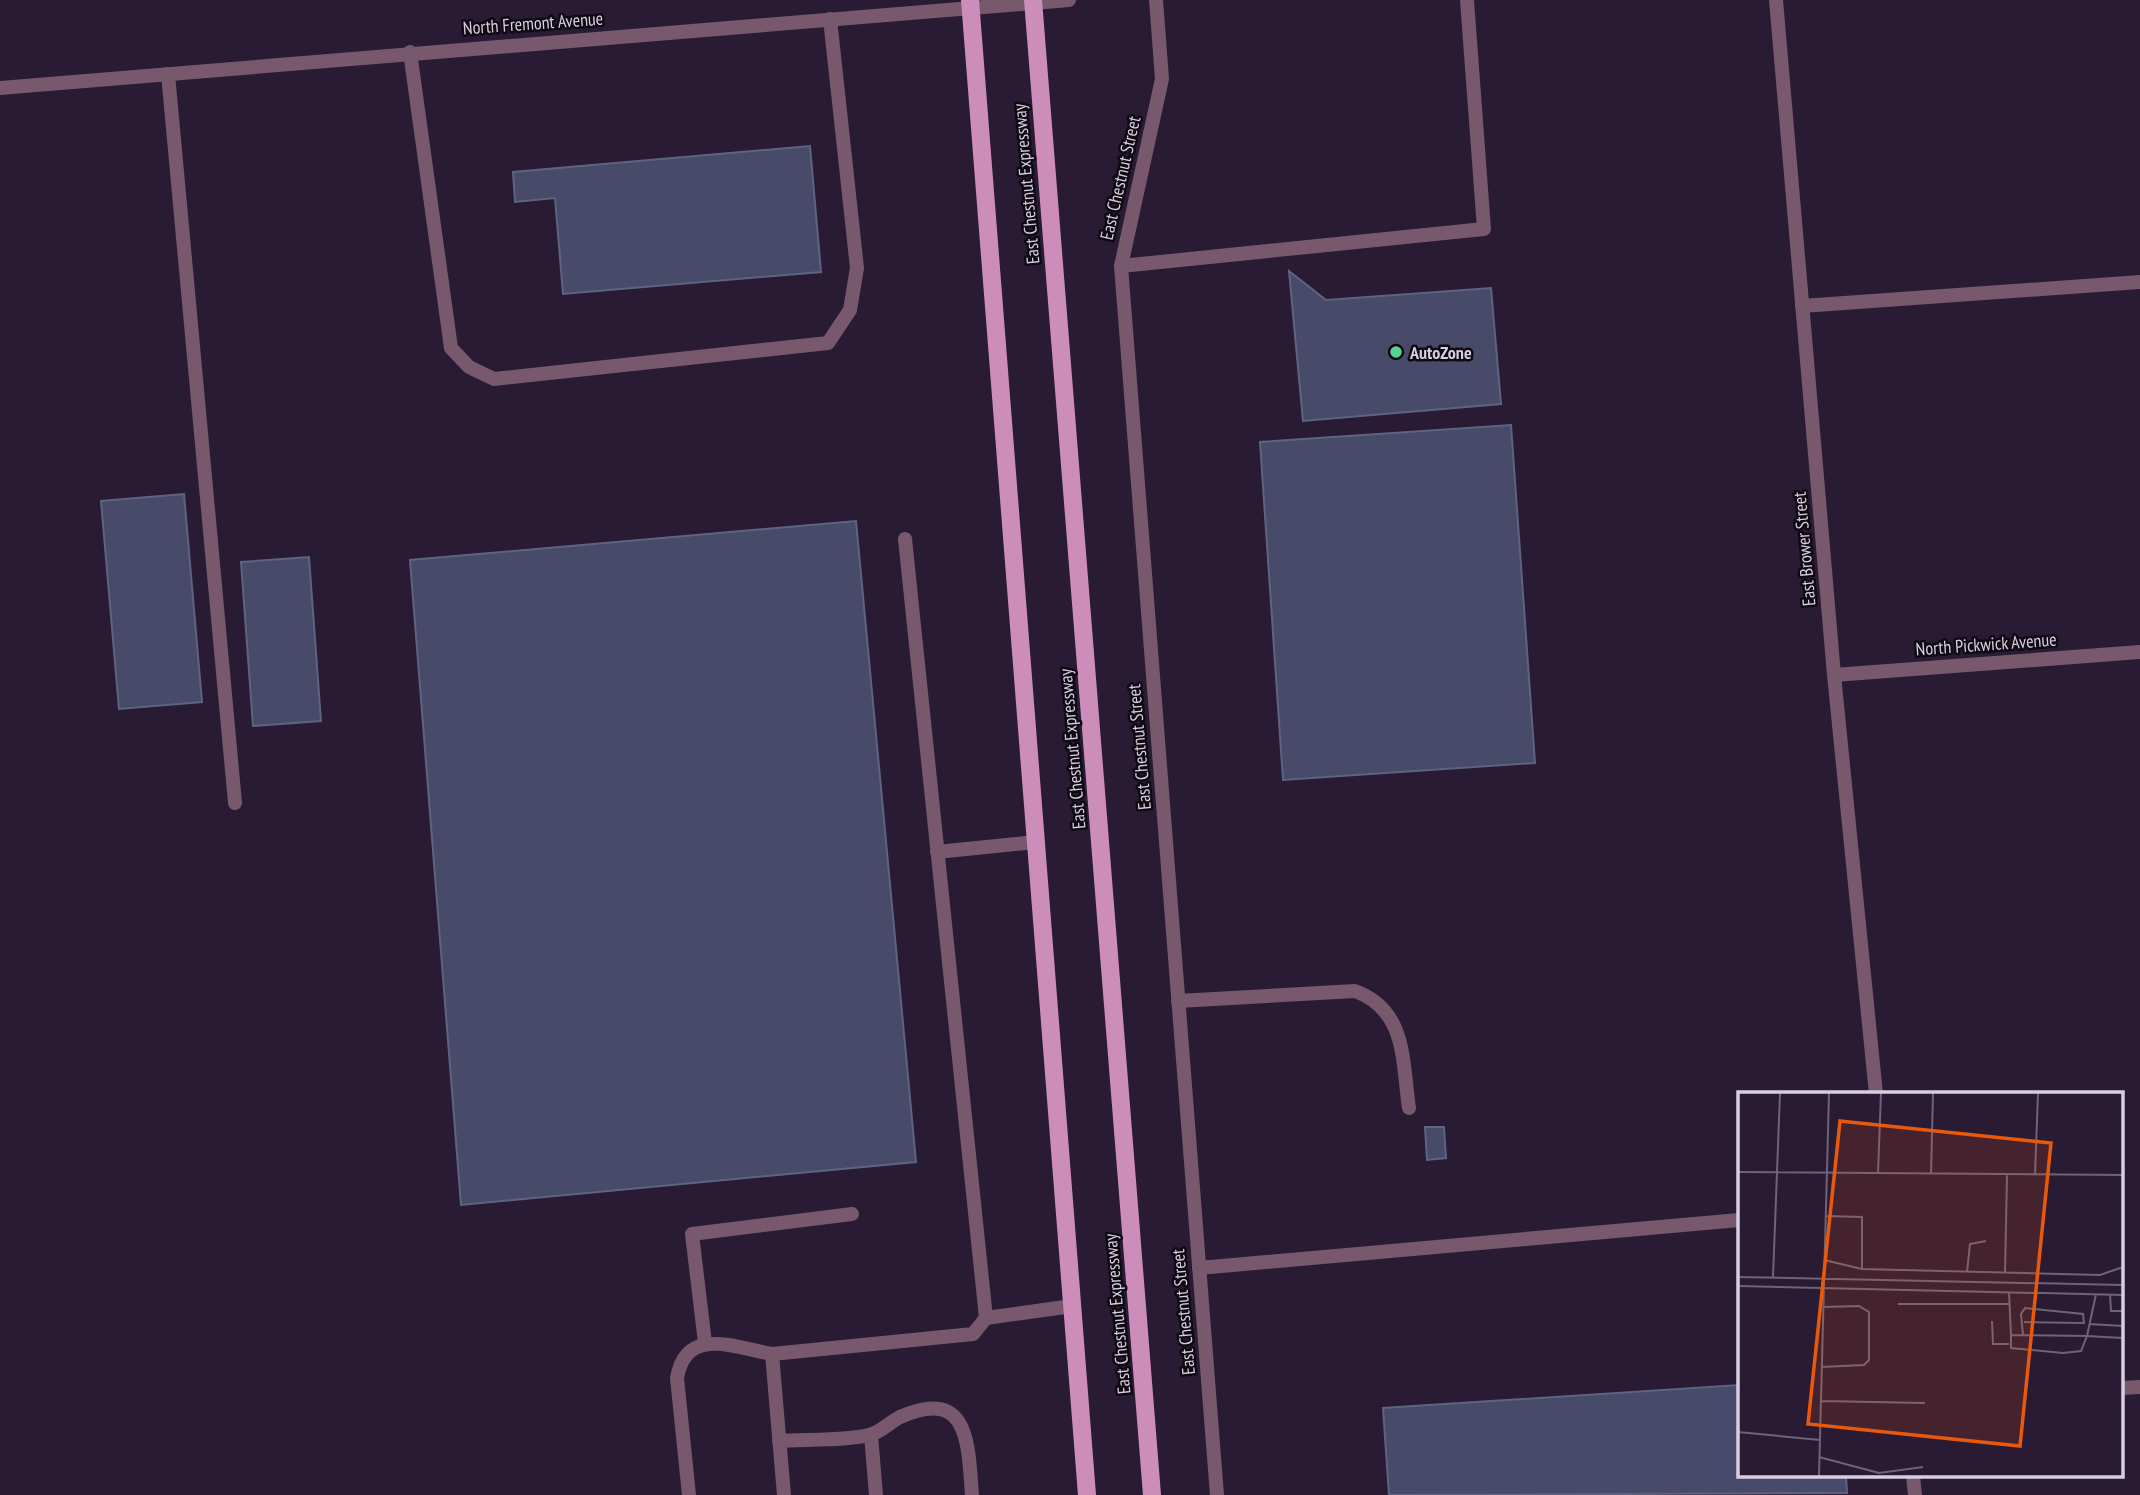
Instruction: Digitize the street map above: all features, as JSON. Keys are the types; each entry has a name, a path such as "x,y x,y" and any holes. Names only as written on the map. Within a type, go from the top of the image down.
{"main road":[{"name":"East Chestnut Expressway","path":"1033,1 1152,1495"},
{"path":"970,4 1087,1495"}],"street":[{"name":"North Fremont Avenue","path":"0,88 830,19 970,4 1069,0"},
{"name":"East Chestnut Street","path":"1156,0 1162,79 1121,266 1217,1495"},
{"path":"1121,266 1484,229 1467,0"},
{"name":"East Brower Street","path":"1776,0 1834,675 1875,1092"},
{"path":"410,52 451,348 469,367 494,379 828,344 850,310 857,268 830,19"},
{"path":"167,74 235,803"},
{"path":"1802,306 2140,282"},
{"path":"905,539 986,1318"},
{"name":"North Pickwick Avenue","path":"1834,675 2140,652"},
{"path":"937,852 1036,842"},
{"path":"1178,1001 1355,991 1374,998 1390,1014 1398,1033 1409,1108"},
{"path":"705,1343 692,1234 852,1214"},
{"path":"1199,1268 1738,1220"},
{"path":"689,1495 677,1378 680,1361 688,1350 705,1343 772,1354 973,1334 986,1318 1072,1306"},
{"path":"772,1354 784,1495"},
{"path":"2122,1388 2140,1387"},
{"path":"779,1441 871,1435 899,1418 922,1410 943,1409 958,1416 965,1432 972,1495"},
{"path":"871,1435 876,1495"}],"building":[{"path":"810,146 821,272 563,294 555,198 515,202 513,172"},
{"name":"AutoZone","path":"1289,271 1326,300 1491,288 1501,404 1303,421"},
{"path":"1511,425 1535,763 1283,780 1260,442"},
{"path":"184,494 202,702 119,709 101,501"},
{"path":"856,521 916,1162 461,1205 410,560"},
{"path":"309,557 321,721 253,726 241,562"},
{"path":"1425,1127 1444,1127 1446,1158 1427,1160"},
{"path":"1738,1385 1738,1478 1846,1478 1847,1493 1389,1495 1383,1408"}],"place":[{"name":"AutoZone","path":"1396,352"}]}
